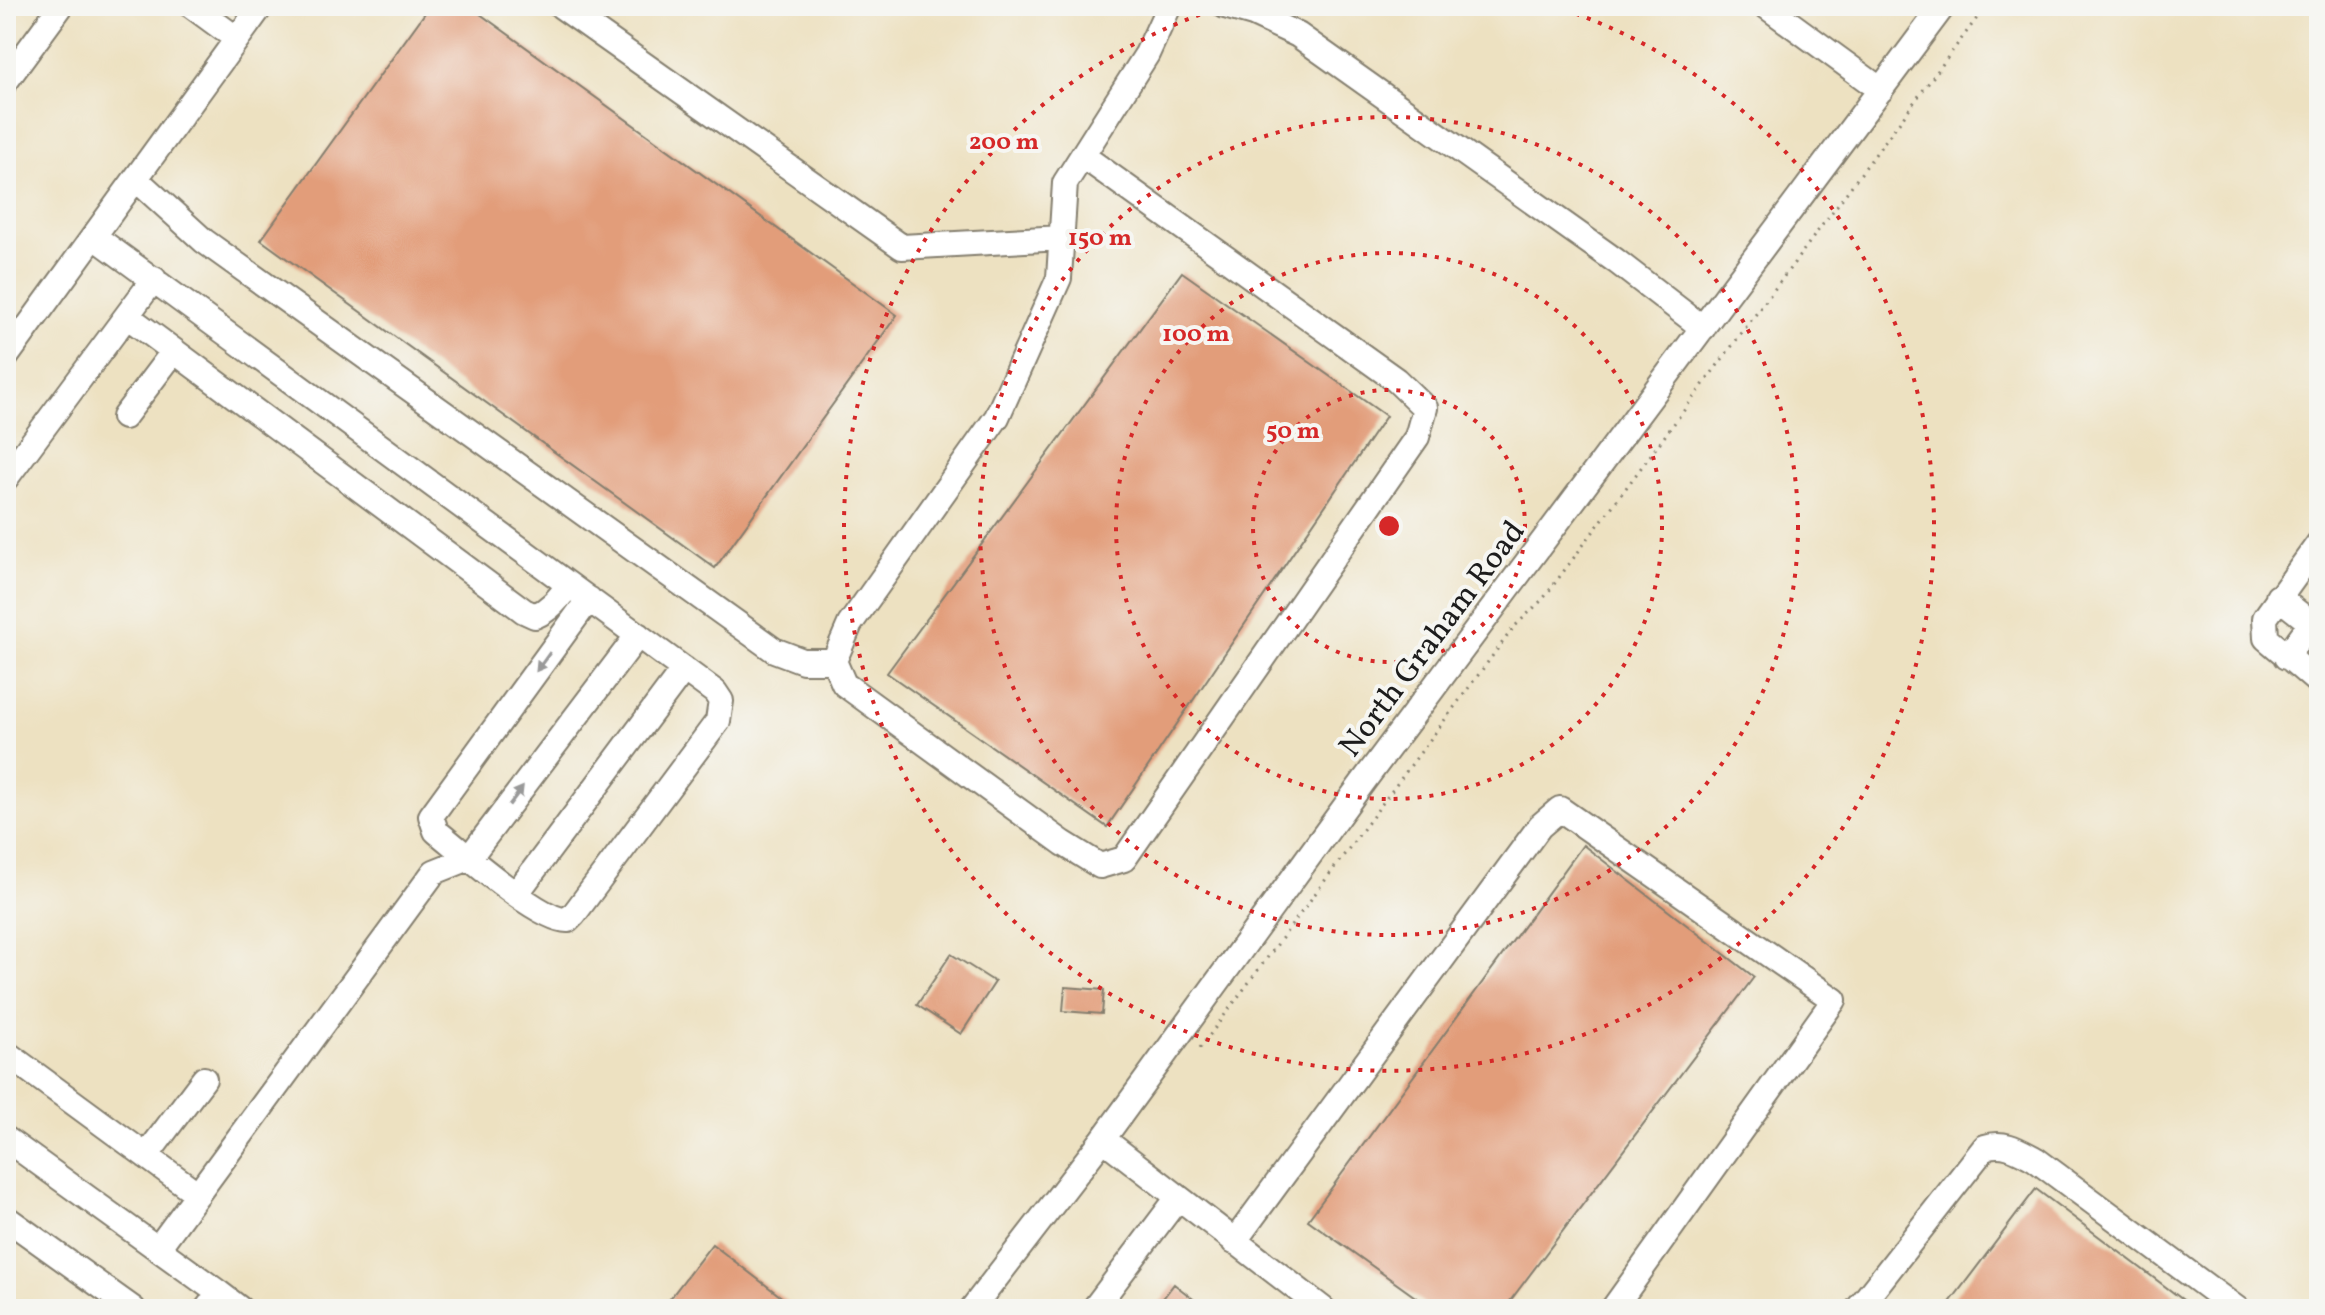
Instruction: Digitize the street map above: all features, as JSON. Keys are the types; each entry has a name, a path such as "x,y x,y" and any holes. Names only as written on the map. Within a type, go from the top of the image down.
{"street":[{"path":"6,81 61,6"},
{"path":"192,6 237,39"},
{"path":"6,357 261,6"},
{"path":"561,6 902,247 1062,238"},
{"path":"1083,156 1396,380 1425,408 1417,437 1124,859 1100,866 1063,843 844,684 834,661 850,624 997,417 1059,278 1065,183 1147,54 1169,6"},
{"path":"1225,6 1298,35 1616,261 1703,328"},
{"path":"1766,6 1881,90"},
{"name":"North Graham Road","path":"972,1309 1103,1139 1363,782 1943,6"},
{"path":"137,180 204,241 774,650 803,661 834,661"},
{"path":"95,237 154,279 715,692 722,712 568,920 558,921 516,894 436,831 431,816 579,592"},
{"path":"6,478 154,279"},
{"path":"127,316 524,611 535,616 579,592"},
{"path":"124,417 174,351"},
{"path":"2319,543 2265,618 2266,638 2319,683"},
{"path":"2278,597 2315,617 2286,657"},
{"path":"158,1248 434,872 469,858 638,635"},
{"path":"516,894 684,669"},
{"path":"1234,1242 1540,826 1560,809 1834,1000 1613,1309"},
{"path":"6,1053 198,1194"},
{"path":"146,1156 204,1079"},
{"path":"6,1139 158,1248 213,1301 240,1309"},
{"path":"1103,1139 1323,1309"},
{"path":"1858,1309 1985,1147 1996,1144 2010,1146 2035,1159 2237,1309"},
{"path":"1094,1309 1177,1199"},
{"path":"6,1218 133,1309"}],"path":[{"path":"1200,1048 1514,627 1543,599 1986,6"}],"building":[{"path":"430,6 469,6 897,315 715,568 261,240"},
{"path":"1182,272 1386,416 1107,827 887,673"},
{"path":"1583,845 1754,977 1504,1309 1432,1309 1308,1220"},
{"path":"951,954 995,982 961,1034 917,1005"},
{"path":"1065,987 1104,990 1102,1014 1063,1011"},
{"path":"2036,1189 2195,1309 1945,1309"},
{"path":"712,1244 797,1309 662,1309"},
{"path":"1174,1284 1206,1309 1155,1309"}]}
